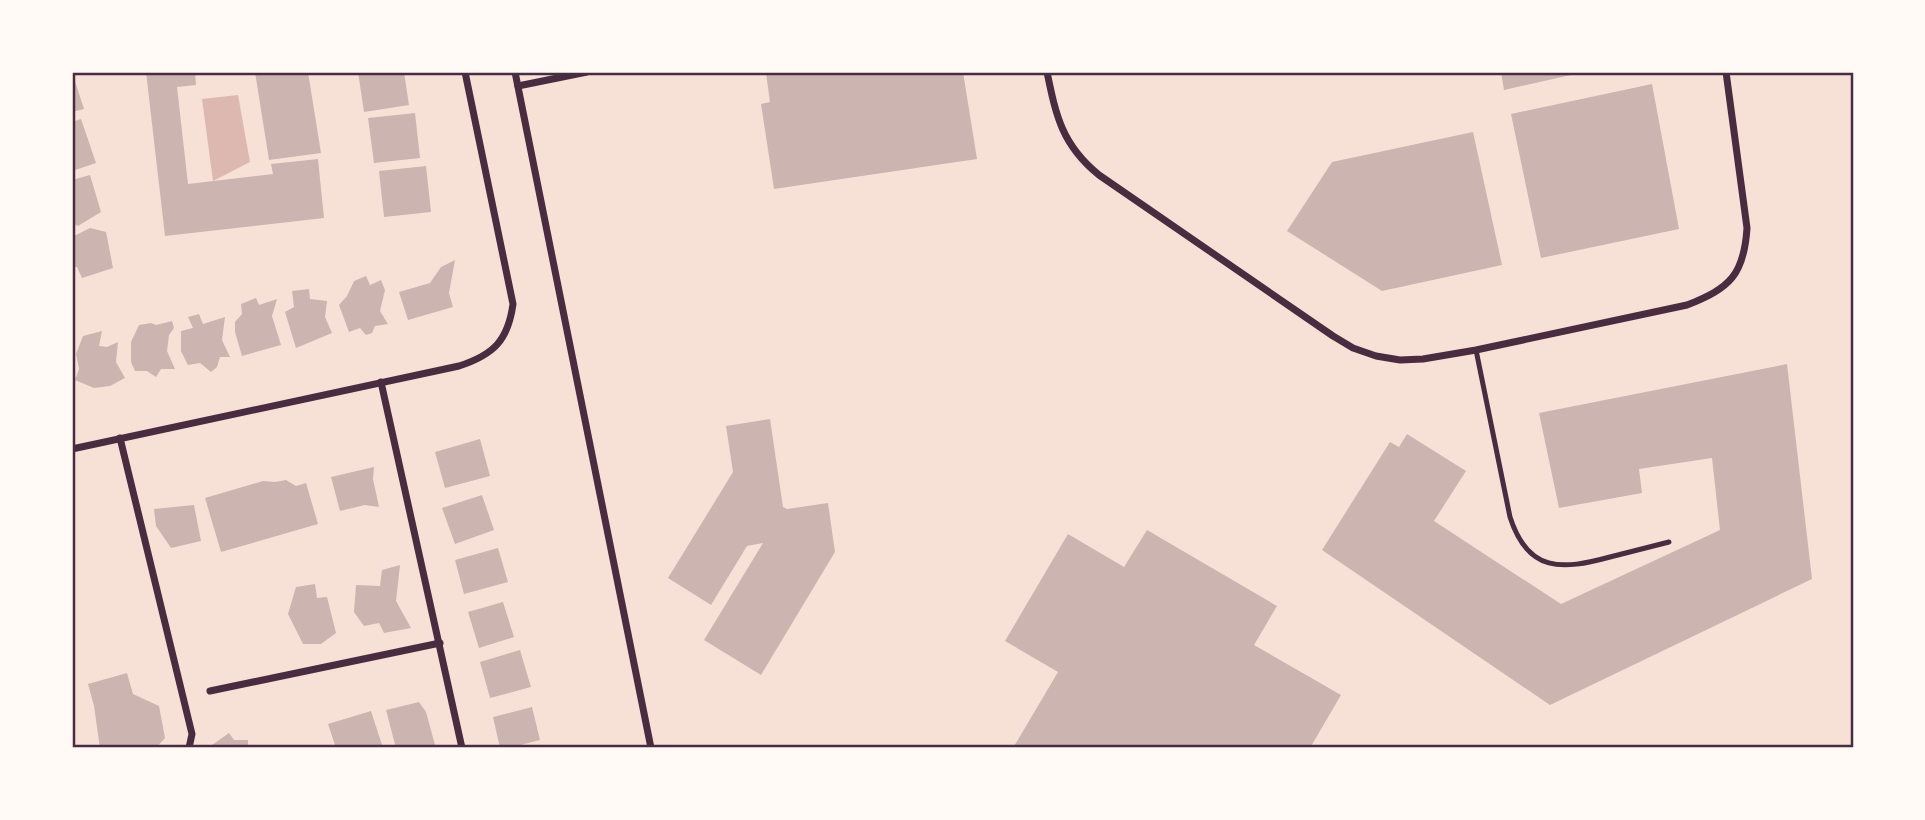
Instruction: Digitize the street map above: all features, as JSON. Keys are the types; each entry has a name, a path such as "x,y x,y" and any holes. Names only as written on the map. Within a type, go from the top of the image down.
{"street":[{"path":"72,449 458,366 491,352 503,339 513,304 465,72"},
{"path":"515,72 651,748"},
{"path":"518,86 587,72"},
{"path":"1047,72 1057,118 1064,135 1085,164 1333,336 1353,348 1376,356 1399,359 1447,356 1687,305 1709,296 1729,282 1740,268 1746,247 1746,228 1726,72"},
{"path":"381,382 463,748"},
{"path":"120,438 192,734 189,748"},
{"path":"210,691 440,643"}],"lane":[{"path":"1476,350 1510,517 1523,545 1547,562 1578,566 1669,542"}],"shaded area":[{"path":"238,95 250,162 213,181 202,99"}],"building":[{"path":"72,72 84,109 72,112"},
{"path":"146,72 195,72 196,85 177,87 188,184 273,174 271,164 318,159 324,218 165,236"},
{"path":"255,72 308,72 321,153 269,160"},
{"path":"358,72 404,72 409,105 364,112"},
{"path":"963,72 977,159 774,189 761,104 770,102 766,73"},
{"path":"1501,72 1580,72 1580,73 1504,90"},
{"path":"1652,84 1679,229 1541,258 1511,114"},
{"path":"415,113 420,158 374,163 368,118"},
{"path":"81,119 96,163 72,171 72,122"},
{"path":"1473,132 1502,265 1382,291 1287,231 1332,162"},
{"path":"426,166 431,212 384,217 379,171"},
{"path":"90,175 101,212 78,226 72,223 72,180"},
{"path":"90,228 106,232 113,268 82,278 77,267 72,267 72,253 75,252 72,237"},
{"path":"455,260 449,293 453,307 408,320 399,292 430,283 441,267"},
{"path":"366,276 370,285 381,280 385,290 380,311 388,324 375,326 372,333 366,335 360,328 349,332 339,305 354,281"},
{"path":"309,289 310,299 327,301 325,317 332,333 296,348 285,312 294,307 292,291"},
{"path":"256,298 259,305 277,299 272,316 281,345 242,356 235,322 242,314 241,304"},
{"path":"199,314 203,324 225,317 222,340 230,357 220,357 217,367 211,372 200,363 188,365 181,351 181,331 193,328 188,317"},
{"path":"172,321 174,328 169,335 167,351 175,369 161,369 156,377 147,371 135,371 131,362 131,342 139,325"},
{"path":"102,331 99,346 107,347 118,342 116,362 125,378 110,386 94,388 75,380 79,369 76,354 83,336"},
{"path":"1787,364 1812,579 1550,705 1322,550 1390,442 1399,447 1407,434 1466,471 1434,521 1561,604 1720,530 1712,458 1639,469 1642,493 1559,508 1539,413"},
{"path":"770,419 783,507 787,509 828,503 835,552 761,675 704,640 763,543 747,546 711,605 668,578 733,472 726,426"},
{"path":"480,439 490,476 445,488 435,452"},
{"path":"374,467 373,479 379,507 365,505 340,511 331,477"},
{"path":"286,480 296,486 306,483 318,524 221,552 205,498 263,481"},
{"path":"482,495 494,530 455,544 442,508"},
{"path":"194,505 201,541 171,548 156,526 154,509"},
{"path":"1147,530 1277,606 1254,645 1341,695 1310,748 1013,748 1058,672 1005,641 1068,534 1124,567"},
{"path":"498,548 508,582 464,594 455,560"},
{"path":"400,565 396,601 411,628 384,633 379,623 364,626 354,612 356,585 380,586 382,570"},
{"path":"315,584 317,598 327,597 336,633 321,644 303,644 288,614 296,587"},
{"path":"503,602 514,637 479,648 468,612"},
{"path":"520,650 531,687 490,698 480,662"},
{"path":"127,673 133,694 159,706 165,738 156,748 100,748 88,684"},
{"path":"419,702 426,712 435,745 396,748 386,710"},
{"path":"532,707 540,740 500,748 493,717"},
{"path":"371,711 383,748 336,748 328,724"},
{"path":"229,733 234,740 248,740 248,748 211,748"}]}
